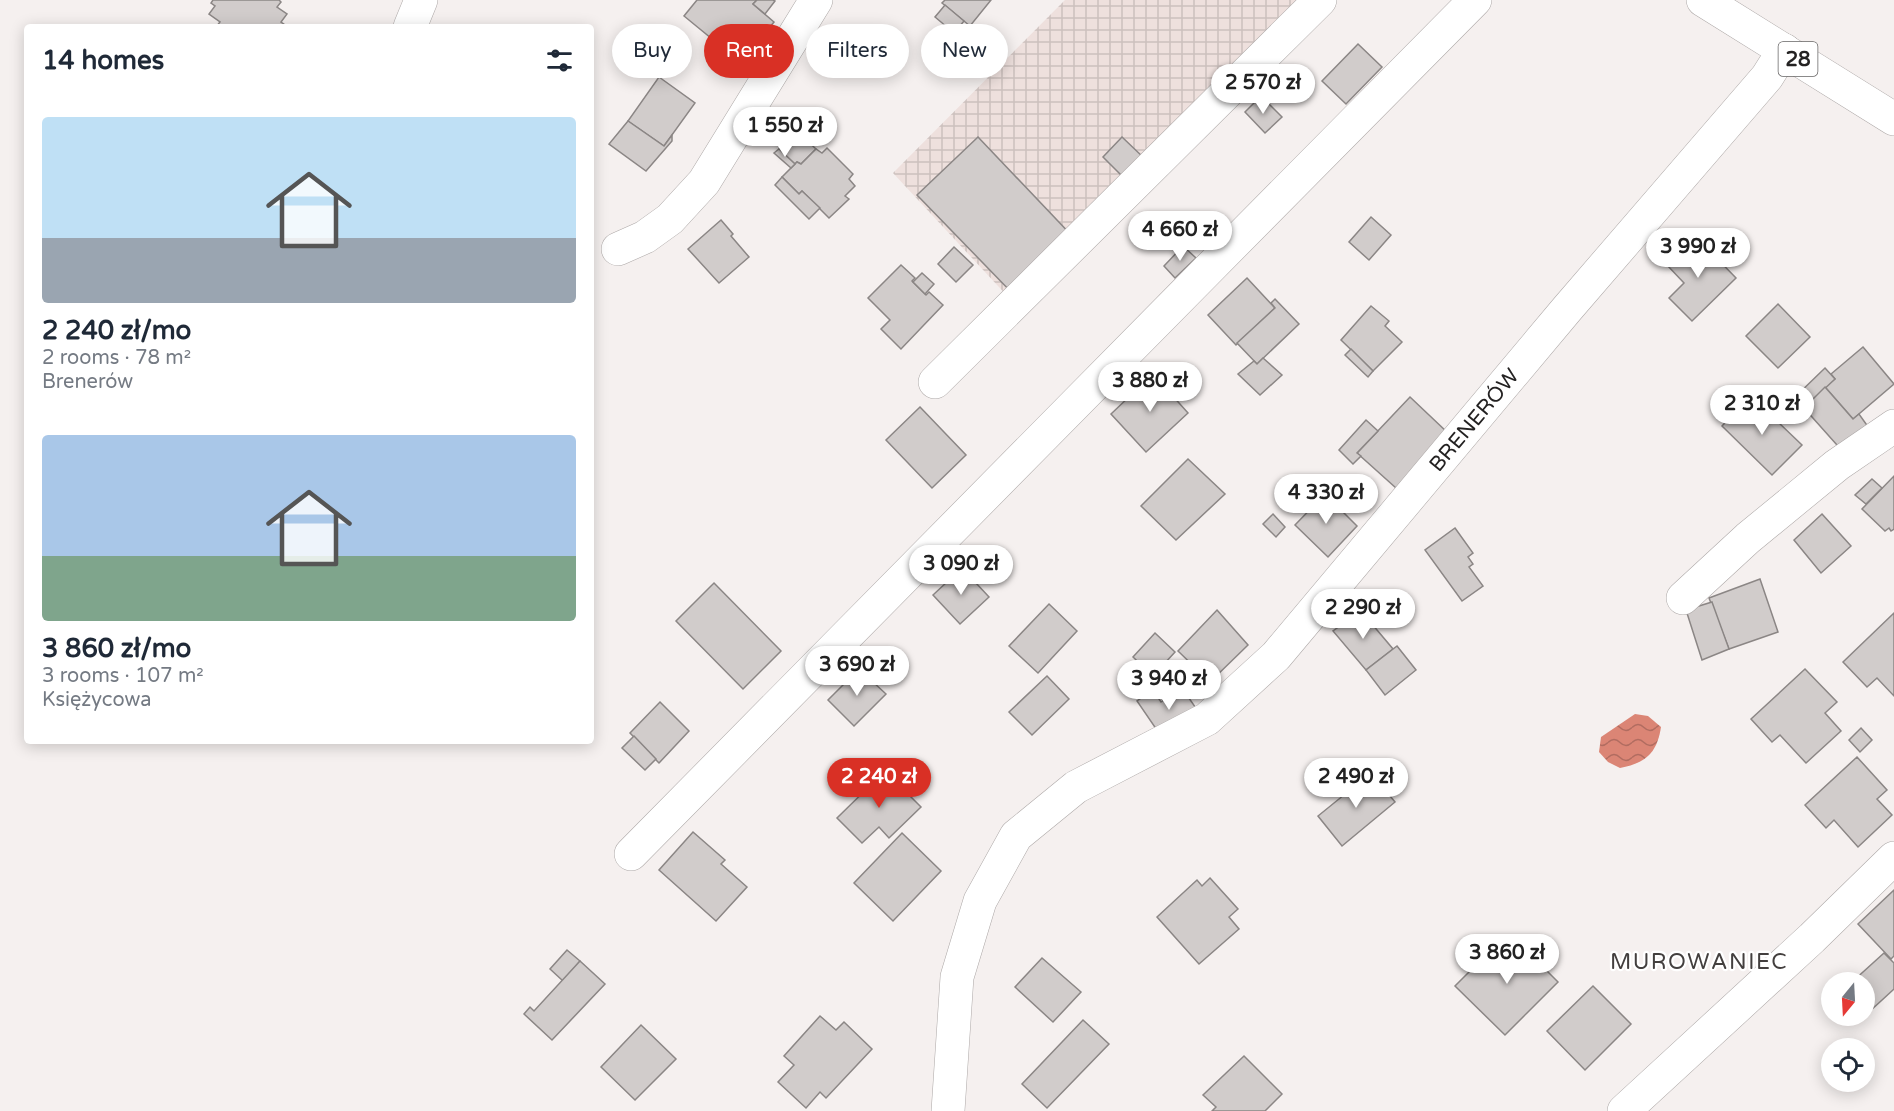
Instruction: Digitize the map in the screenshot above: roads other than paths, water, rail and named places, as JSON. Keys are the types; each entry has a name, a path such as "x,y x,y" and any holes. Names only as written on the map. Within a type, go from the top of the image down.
{"street":[{"path":"411,24 421,0"},
{"path":"618,249 645,237 670,219 705,182 816,0"},
{"path":"934,382 1320,0"},
{"path":"631,854 866,613 1144,336 1475,0"},
{"name":"28","path":"1703,0 1894,118"},
{"name":"BRENERÓW","path":"948,1111 957,977 980,901 1016,836 1076,787 1207,719 1276,656 1767,77 1784,50"},
{"path":"1683,598 1748,538 1837,465 1894,426"},
{"path":"1624,1111 1803,946 1894,858"}],"water":[{"path":"1635,714 1648,716 1661,727 1657,744 1643,760 1620,768 1608,762 1599,752 1601,737"}],"district":[{"name":"MUROWANIEC","path":"1699,961"}]}
